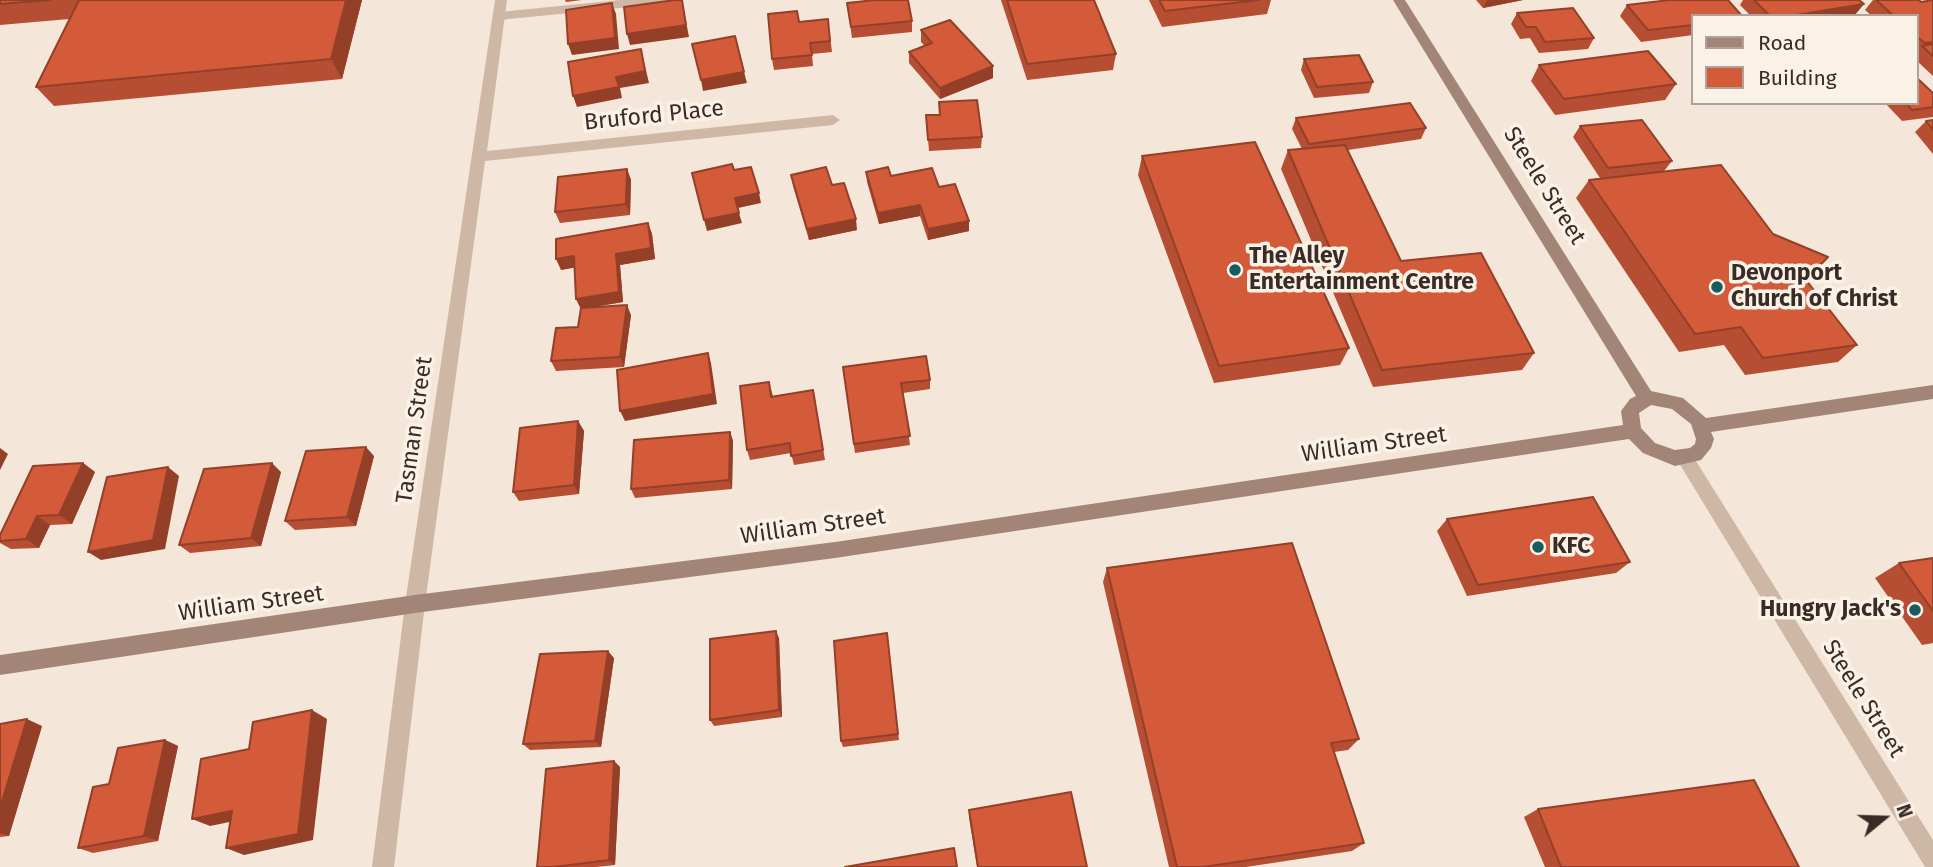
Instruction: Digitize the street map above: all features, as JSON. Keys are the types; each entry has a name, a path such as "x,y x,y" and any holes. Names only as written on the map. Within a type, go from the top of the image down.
{"main road":[{"name":"Steele Street","path":"1399,0 1647,399"},
{"path":"1702,426 1933,392"},
{"path":"1647,399 1663,399 1677,403 1689,411 1702,426 1705,439 1702,448 1695,455 1685,458 1661,454 1649,448 1633,431 1630,411 1636,404 1647,399"},
{"name":"William Street","path":"0,665 415,604 835,550 1633,431"}],"street":[{"path":"500,8 660,0"},
{"name":"Tasman Street","path":"383,867 415,604 500,8"},
{"name":"Bruford Place","path":"479,157 834,120"},
{"name":"Steele Street","path":"1685,458 1933,860"}],"building":[{"path":"0,0 50,0 0,4"},
{"path":"79,0 346,0 331,59 36,87"},
{"path":"682,0 686,25 627,34 624,7"},
{"path":"908,0 912,21 851,27 847,3"},
{"path":"1007,0 1094,0 1116,54 1027,64"},
{"path":"1159,0 1259,0 1165,11"},
{"path":"1670,0 1728,0 1740,14 1692,14 1692,25 1648,30 1627,5"},
{"path":"1754,0 1859,0 1864,4 1802,14 1768,14"},
{"path":"1876,0 1933,0 1933,42 1925,43 1919,38 1919,14 1892,14"},
{"path":"612,3 615,38 568,44 566,10"},
{"path":"1573,8 1594,38 1545,42 1536,27 1526,27 1517,13"},
{"path":"797,11 799,22 828,19 830,41 810,43 812,55 772,59 768,14"},
{"path":"950,20 993,66 940,88 909,52 932,43 921,30"},
{"path":"735,36 744,72 701,80 692,44"},
{"path":"1933,44 1933,56 1922,46"},
{"path":"641,49 645,71 616,77 619,87 573,96 568,62"},
{"path":"1648,51 1676,84 1564,99 1539,65"},
{"path":"1359,55 1373,82 1317,87 1304,59"},
{"path":"1919,80 1933,93 1933,107 1912,110 1908,105 1919,105"},
{"path":"977,100 982,137 928,140 926,115 940,115 939,102"},
{"path":"1410,103 1426,128 1309,144 1296,118"},
{"path":"1642,120 1672,161 1608,168 1580,126"},
{"path":"1933,120 1933,130 1926,121"},
{"name":"The Alley Entertainment Centre","path":"1255,142 1349,348 1219,366 1142,156"},
{"path":"1345,145 1401,261 1481,253 1534,353 1382,370 1288,150"},
{"path":"732,164 734,170 751,167 759,193 735,198 739,213 704,220 692,173"},
{"name":"Devonport Church of Christ","path":"1721,165 1773,234 1828,257 1806,280 1857,345 1763,358 1741,327 1695,334 1589,180"},
{"path":"826,167 832,185 844,183 856,219 807,229 791,175"},
{"path":"888,167 891,176 932,168 939,187 955,184 969,221 928,229 920,205 878,213 866,172"},
{"path":"627,169 626,204 555,212 558,177"},
{"path":"648,223 651,248 616,254 619,292 576,299 574,256 556,259 556,239"},
{"path":"627,305 620,357 551,361 556,328 578,327 581,308"},
{"path":"708,353 713,394 620,411 617,370"},
{"path":"926,356 930,380 901,383 910,436 854,444 843,367"},
{"path":"769,382 771,397 813,390 823,450 791,456 790,443 747,450 740,386"},
{"path":"578,421 574,485 513,492 520,428"},
{"path":"730,432 729,480 631,489 634,440"},
{"path":"366,447 347,517 285,521 306,451"},
{"path":"83,463 59,515 37,516 26,539 0,541 0,535 33,466"},
{"path":"272,463 251,538 179,545 204,469"},
{"path":"168,467 153,540 88,552 107,477"},
{"path":"1593,497 1630,562 1478,585 1447,519"},
{"path":"1292,543 1359,739 1331,743 1364,843 1203,867 1177,867 1107,568"},
{"path":"1933,558 1933,611 1899,563"},
{"path":"776,631 779,710 710,720 710,639"},
{"path":"887,633 898,734 841,741 834,641"},
{"path":"608,651 595,741 523,744 540,654"},
{"path":"312,710 298,834 226,848 232,811 192,819 201,759 249,749 253,722"},
{"path":"27,719 0,808 0,724"},
{"path":"165,740 144,836 78,848 93,787 109,784 118,748"},
{"path":"614,761 609,860 537,867 546,769"},
{"path":"1754,780 1799,867 1561,867 1538,809"},
{"path":"1071,792 1087,867 978,867 969,810"},
{"path":"954,848 957,867 845,867"}],"place":[{"name":"The Alley Entertainment Centre","path":"1235,270"},
{"name":"Devonport Church of Christ","path":"1717,287"},
{"name":"KFC","path":"1538,547"},
{"name":"Hungry Jack's","path":"1915,610"}]}
